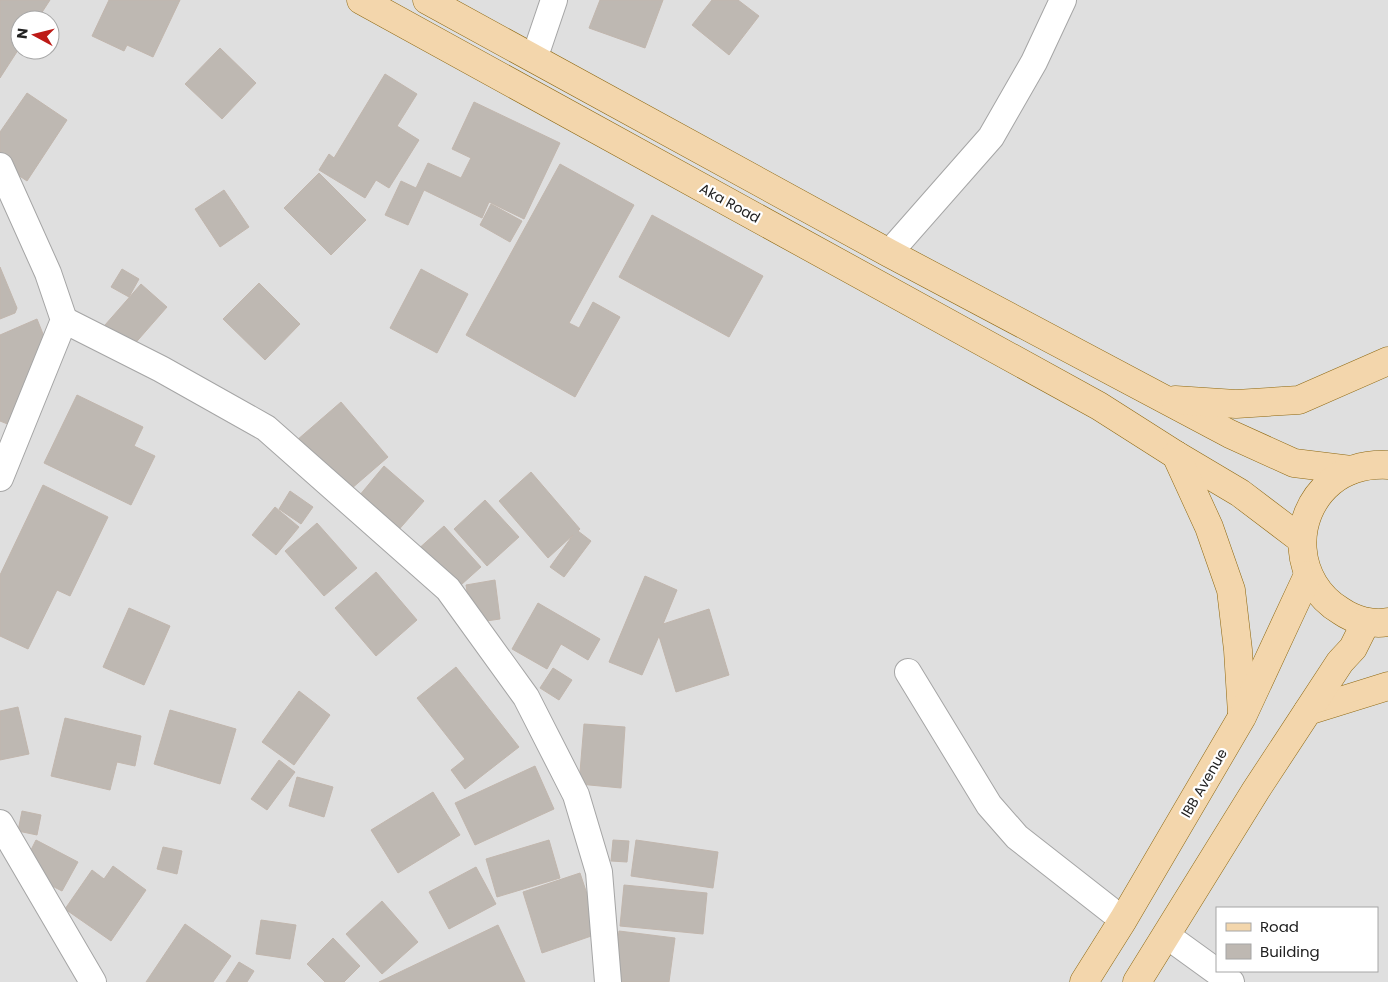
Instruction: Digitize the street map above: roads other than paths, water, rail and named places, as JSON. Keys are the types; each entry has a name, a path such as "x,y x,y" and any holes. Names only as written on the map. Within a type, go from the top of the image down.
{"main road":[{"name":"Aka Road","path":"361,0 1099,406 1240,493 1302,540"},
{"path":"427,0 889,253 1230,434 1294,463 1350,470"},
{"path":"1164,399 1236,404 1299,400 1388,361"},
{"path":"1176,455 1209,527 1231,590 1238,650 1242,717"},
{"path":"1377,622 1348,616 1331,606 1318,592 1308,575 1303,558 1302,540 1306,518 1316,498 1331,481 1350,470 1369,465 1388,464"},
{"name":"IBB Avenue","path":"1084,982 1123,920 1242,717 1308,575"},
{"path":"1138,982 1256,790 1340,662 1377,622"},
{"path":"1308,711 1388,686"}],"street":[{"path":"534,59 554,0"},
{"path":"889,253 991,137 1034,62 1063,0"},
{"path":"0,166 48,273 64,320 0,478"},
{"path":"64,320 161,369 266,428 448,589 526,697 576,795 599,872 608,982"},
{"path":"908,672 989,805 1017,837 1123,920"},
{"path":"0,823 93,982"},
{"path":"1166,935 1216,971"},
{"path":"1217,972 1231,982"}]}
